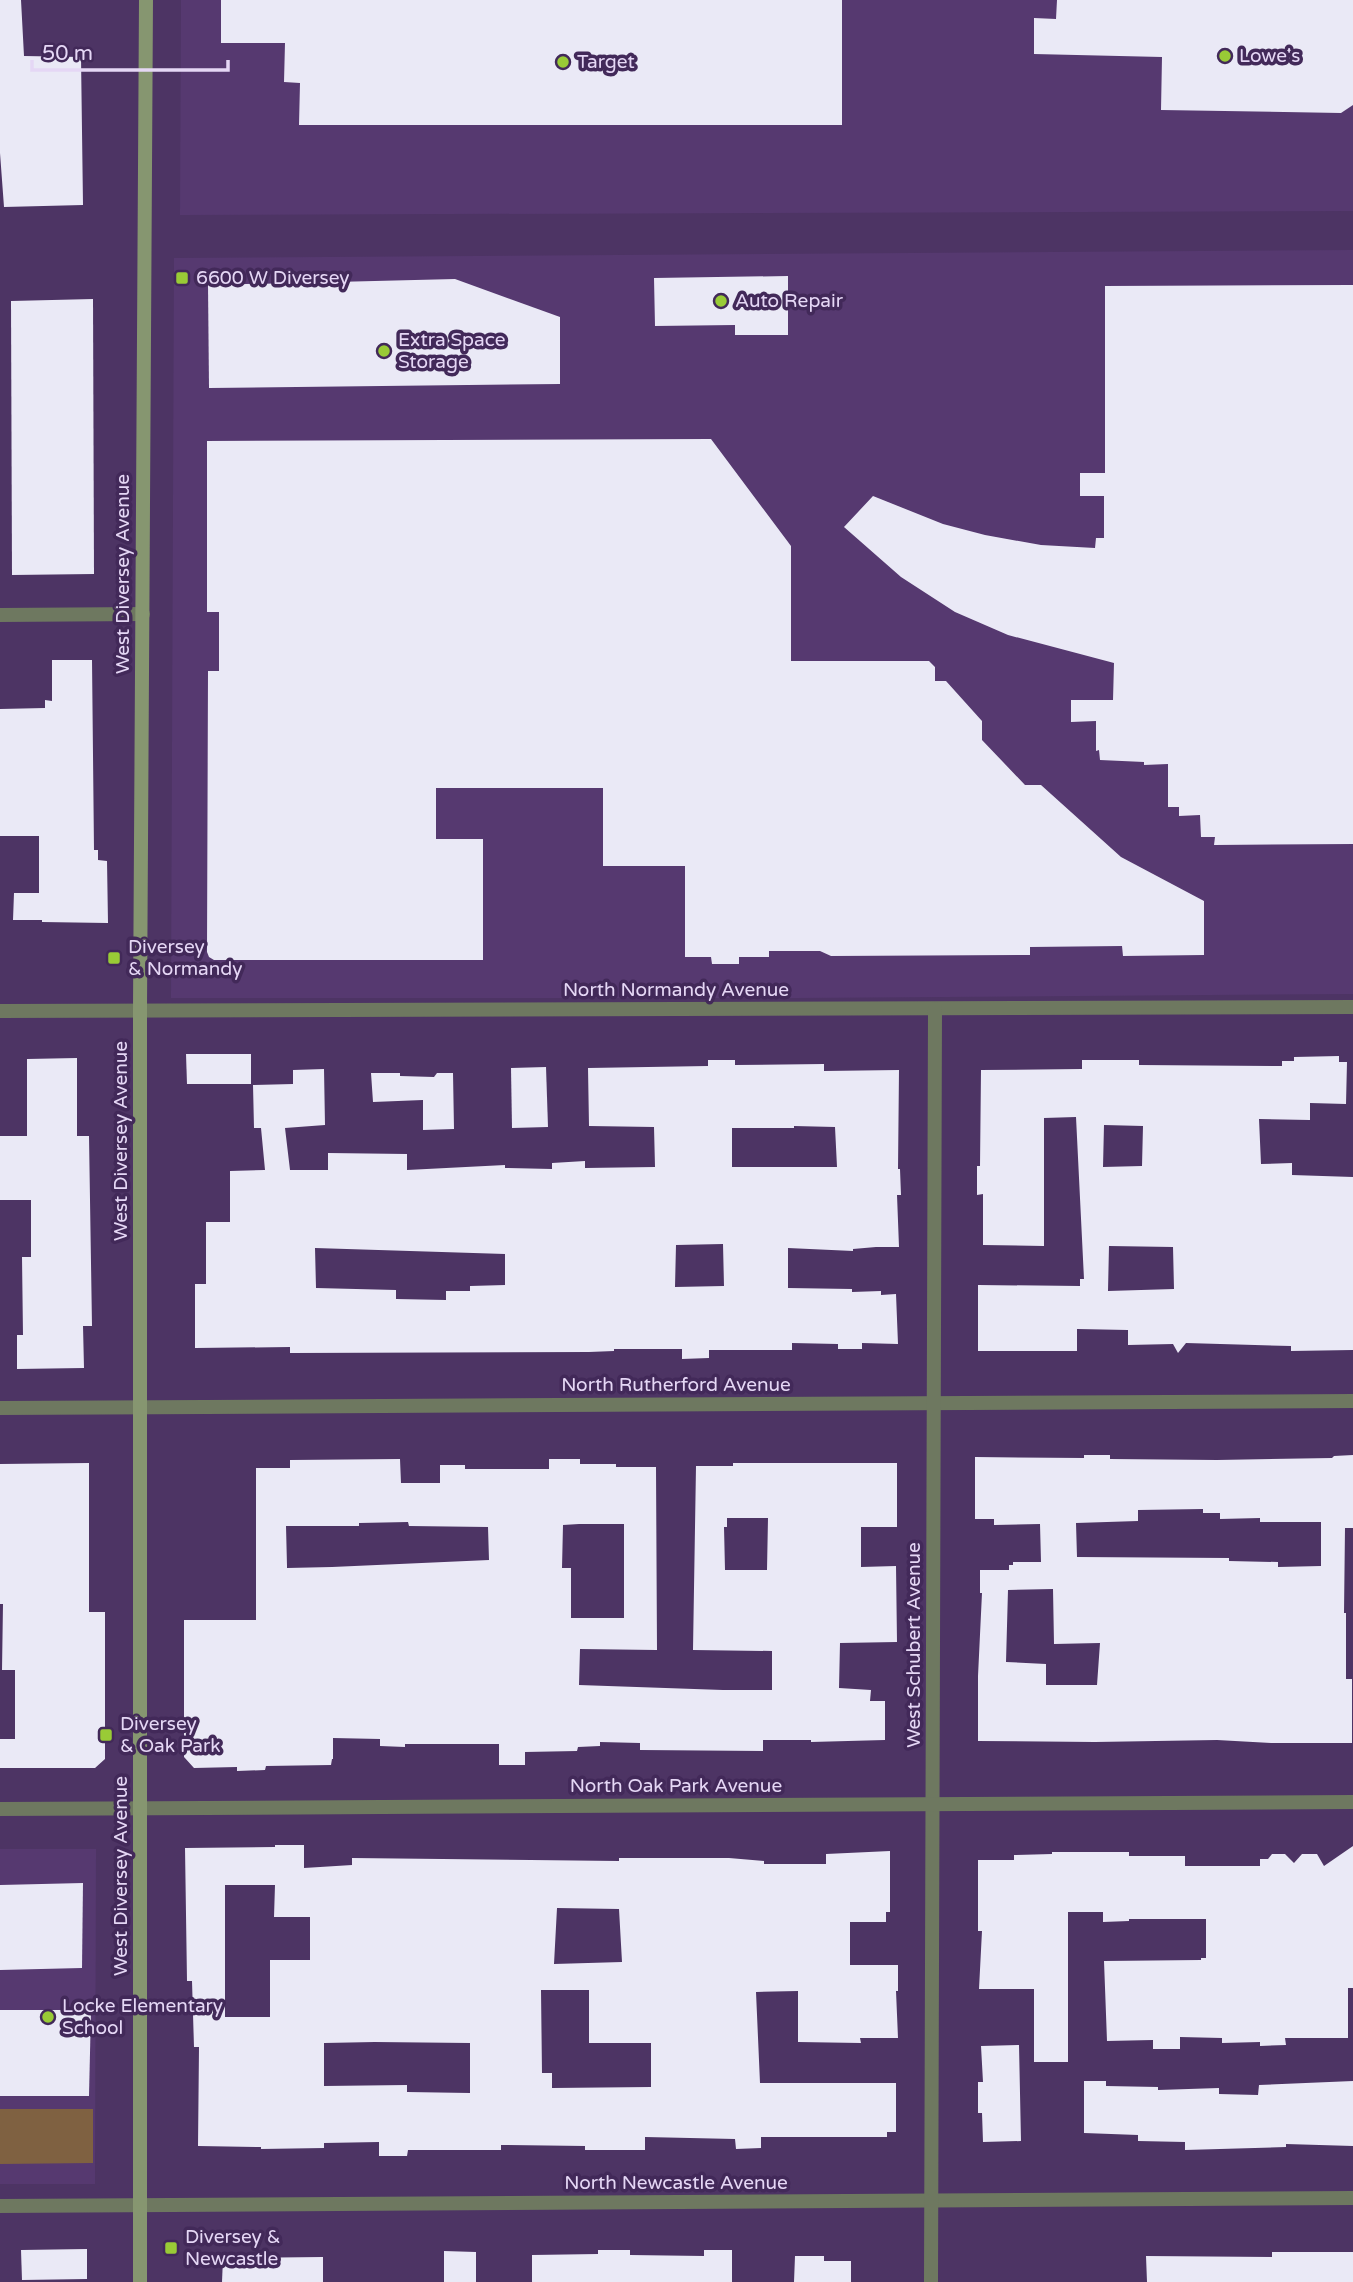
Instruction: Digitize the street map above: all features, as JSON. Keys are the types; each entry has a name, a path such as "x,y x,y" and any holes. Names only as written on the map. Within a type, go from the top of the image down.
{"main road":[{"name":"West Diversey Avenue","path":"140,2282 141,1010 146,0"}],"street":[{"path":"0,615 143,614"},
{"name":"North Normandy Avenue","path":"0,1011 1353,1007"},
{"name":"West Schubert Avenue","path":"931,2282 935,1009"},
{"name":"North Rutherford Avenue","path":"0,1408 1353,1401"},
{"name":"North Oak Park Avenue","path":"0,1809 1353,1802"},
{"name":"North Newcastle Avenue","path":"0,2206 1353,2198"}],"shaded area":[{"path":"181,0 1353,0 1353,211 180,215"},
{"path":"1353,250 1353,994 798,998 171,998 174,258"},
{"name":"Locke Elementary School","path":"0,1849 96,1849 95,2184 0,2184"},
{"path":"0,2109 93,2109 93,2163 0,2164"}],"building":[{"path":"0,0 21,0 24,56 81,57 83,205 4,207 0,153"},
{"name":"Target","path":"221,0 842,0 842,125 299,125 300,83 284,82 285,43 221,43"},
{"name":"Lowe's","path":"1057,0 1353,0 1353,105 1341,113 1161,110 1162,57 1034,54 1034,18 1056,19"},
{"name":"Auto Repair","path":"788,276 788,335 735,335 735,325 655,326 654,278"},
{"name":"Extra Space Storage","path":"455,279 560,317 560,384 209,388 208,285"},
{"path":"1353,285 1353,844 1214,845 1215,837 1201,837 1200,815 1179,816 1179,807 1168,807 1168,764 1144,765 1144,762 1100,760 1099,750 1096,751 1096,721 1071,722 1071,700 1113,700 1114,663 1008,635 955,612 901,577 844,527 873,496 943,524 985,535 1041,545 1095,548 1096,538 1104,538 1104,496 1080,496 1080,473 1105,473 1105,286"},
{"path":"93,299 94,574 12,575 11,301"},
{"path":"711,439 791,546 791,661 929,661 935,667 935,681 946,681 982,721 982,740 1025,785 1041,785 1121,857 1204,901 1204,955 1123,956 1122,946 1030,947 1030,955 831,956 820,951 769,951 769,957 739,957 739,964 712,964 711,957 685,957 685,866 603,866 603,788 436,788 436,839 483,839 483,960 214,960 209,957 208,671 219,671 219,612 207,612 207,441"},
{"path":"52,660 92,660 94,850 98,850 98,860 107,861 108,923 13,920 14,893 39,893 39,836 0,836 0,709 45,708 45,700 52,701"},
{"path":"186,1054 251,1054 251,1084 187,1084"},
{"path":"1339,1056 1339,1062 1347,1062 1346,1104 1310,1103 1310,1120 1259,1119 1261,1164 1292,1163 1292,1175 1353,1177 1353,1350 1291,1351 1291,1346 1186,1343 1178,1353 1173,1344 1128,1345 1128,1330 1077,1329 1077,1351 978,1351 978,1285 1080,1286 1080,1279 1084,1279 1076,1117 1044,1118 1044,1246 983,1245 983,1194 977,1195 981,1070 1082,1069 1082,1060 1139,1060 1139,1065 1282,1066 1282,1061 1294,1061 1294,1057","holes":["1104,1125 1143,1126 1142,1166 1103,1167","1109,1246 1173,1247 1174,1289 1108,1291"]},
{"path":"77,1058 77,1136 89,1136 92,1326 83,1326 84,1368 17,1369 17,1335 23,1335 22,1257 31,1257 31,1200 0,1200 0,1136 27,1136 27,1059"},
{"path":"708,1060 735,1060 735,1065 824,1064 824,1071 899,1070 899,1247 853,1251 788,1248 788,1288 852,1289 852,1292 881,1291 881,1295 896,1294 898,1344 862,1343 862,1349 838,1349 838,1344 792,1343 792,1350 709,1350 709,1358 682,1359 682,1349 290,1353 290,1347 195,1348 195,1284 206,1284 206,1222 230,1222 230,1171 265,1170 261,1128 254,1128 253,1085 293,1084 293,1070 324,1069 325,1125 285,1128 290,1170 328,1170 328,1153 407,1154 407,1170 505,1165 505,1168 552,1169 552,1163 585,1161 585,1168 655,1167 654,1127 589,1126 588,1068 708,1066","holes":["835,1127 837,1167 732,1167 732,1128","723,1244 724,1286 675,1287 676,1245","315,1248 505,1254 505,1285 470,1286 470,1291 446,1291 446,1300 396,1299 396,1290 316,1288"]},
{"path":"546,1067 548,1127 512,1128 511,1068"},
{"path":"371,1073 434,1077 437,1073 453,1073 454,1129 423,1130 423,1100 373,1102"},
{"path":"1084,1455 1110,1455 1110,1459 1217,1460 1332,1458 1353,1455 1353,1528 1345,1528 1344,1613 1346,1679 1352,1679 1352,1743 1217,1740 978,1741 982,1593 980,1570 1009,1570 1009,1565 1013,1565 1013,1562 1041,1562 1040,1524 994,1525 994,1519 975,1519 975,1457 1084,1458","holes":["1203,1509 1203,1513 1220,1513 1220,1519 1260,1518 1260,1522 1321,1522 1321,1566 1278,1567 1278,1562 1229,1561 1229,1558 1077,1557 1076,1523 1138,1521 1138,1510","1053,1589 1054,1644 1100,1643 1097,1685 1046,1685 1046,1664 1006,1662 1008,1590"]},
{"path":"400,1459 401,1483 440,1483 440,1465 465,1465 465,1469 549,1469 549,1459 580,1459 580,1464 656,1467 657,1650 580,1649 579,1685 723,1690 772,1690 772,1651 693,1650 696,1466 733,1466 733,1463 897,1463 897,1527 861,1527 861,1567 896,1566 897,1642 840,1643 839,1688 871,1690 870,1701 885,1701 885,1740 763,1740 763,1751 640,1750 640,1743 600,1742 600,1746 578,1747 577,1751 525,1752 525,1765 499,1765 499,1744 405,1744 405,1747 380,1746 380,1739 333,1738 331,1765 266,1766 265,1770 237,1771 237,1767 194,1768 184,1757 184,1620 256,1620 256,1468 290,1468 290,1460","holes":["727,1518 768,1518 767,1570 725,1570 724,1527 727,1527","408,1522 409,1526 488,1527 489,1560 287,1568 286,1526 359,1526 359,1523","624,1524 624,1618 571,1618 571,1568 562,1568 563,1525"]},
{"path":"89,1463 89,1612 105,1612 105,1759 95,1768 0,1768 0,1739 15,1739 15,1670 2,1670 0,1464"},
{"path":"304,1845 304,1868 352,1865 352,1858 619,1861 619,1858 729,1858 764,1861 764,1864 826,1864 826,1854 890,1851 890,1912 886,1912 886,1922 850,1922 850,1965 898,1965 898,2038 860,2038 861,2043 798,2042 798,1991 756,1992 760,2083 896,2083 896,2132 887,2132 887,2137 761,2137 761,2148 736,2149 735,2139 645,2137 645,2150 501,2145 501,2150 408,2150 407,2156 379,2156 379,2142 324,2143 324,2148 198,2146 199,2047 194,2047 192,1981 187,1981 185,1848","holes":["225,1885 275,1885 274,1917 310,1917 310,1960 270,1960 270,2017 225,2017","557,1908 619,1909 622,1962 554,1964","541,1990 589,1990 589,2043 651,2043 651,2087 552,2088 552,2073 542,2073","324,2043 470,2043 470,2093 407,2092 407,2085 324,2086"]},
{"path":"1353,1846 1353,1988 1348,1988 1348,2038 1285,2038 1286,2045 1260,2046 1260,2042 1222,2043 1222,2038 1180,2037 1180,2049 1153,2049 1153,2040 1107,2041 1104,1961 1206,1958 1206,1919 1129,1919 1103,1922 1103,1912 1068,1912 1068,2062 1034,2062 1034,1989 979,1989 982,1931 978,1931 978,1860 1014,1860 1014,1855 1052,1852 1129,1852 1129,1856 1185,1856 1185,1866 1260,1866 1260,1859 1268,1859 1272,1854 1285,1854 1294,1863 1302,1854 1317,1854 1324,1866"},
{"path":"83,1883 82,1968 0,1970 0,1885"},
{"path":"0,2010 91,2010 89,2096 0,2096"},
{"path":"1019,2045 1021,2141 983,2142 982,2113 978,2113 978,2082 983,2082 981,2046"},
{"path":"1084,2081 1106,2081 1106,2086 1158,2087 1158,2090 1219,2088 1219,2094 1258,2095 1259,2085 1353,2081 1353,2146 1286,2144 1286,2147 1185,2150 1185,2142 1138,2141 1138,2135 1084,2133"},
{"path":"87,2249 87,2279 22,2280 21,2250"},
{"path":"598,2250 630,2250 630,2255 704,2256 704,2250 732,2250 732,2282 532,2282 532,2255 598,2254"},
{"path":"444,2251 476,2252 476,2282 444,2282"},
{"path":"1272,2252 1353,2252 1353,2282 1147,2282 1146,2256 1272,2257"},
{"path":"795,2256 824,2256 824,2261 851,2261 851,2282 794,2282"},
{"path":"323,2257 323,2282 222,2282 223,2258"}],"place":[{"name":"Lowe's","path":"1225,56"},
{"name":"Target","path":"563,62"},
{"name":"6600 W Diversey","path":"182,278"},
{"name":"Auto Repair","path":"721,301"},
{"name":"Extra Space Storage","path":"384,351"},
{"name":"Diversey & Normandy","path":"114,958"},
{"name":"Diversey & Oak Park","path":"106,1735"},
{"name":"Locke Elementary School","path":"48,2017"},
{"name":"Diversey & Newcastle","path":"171,2248"}]}
